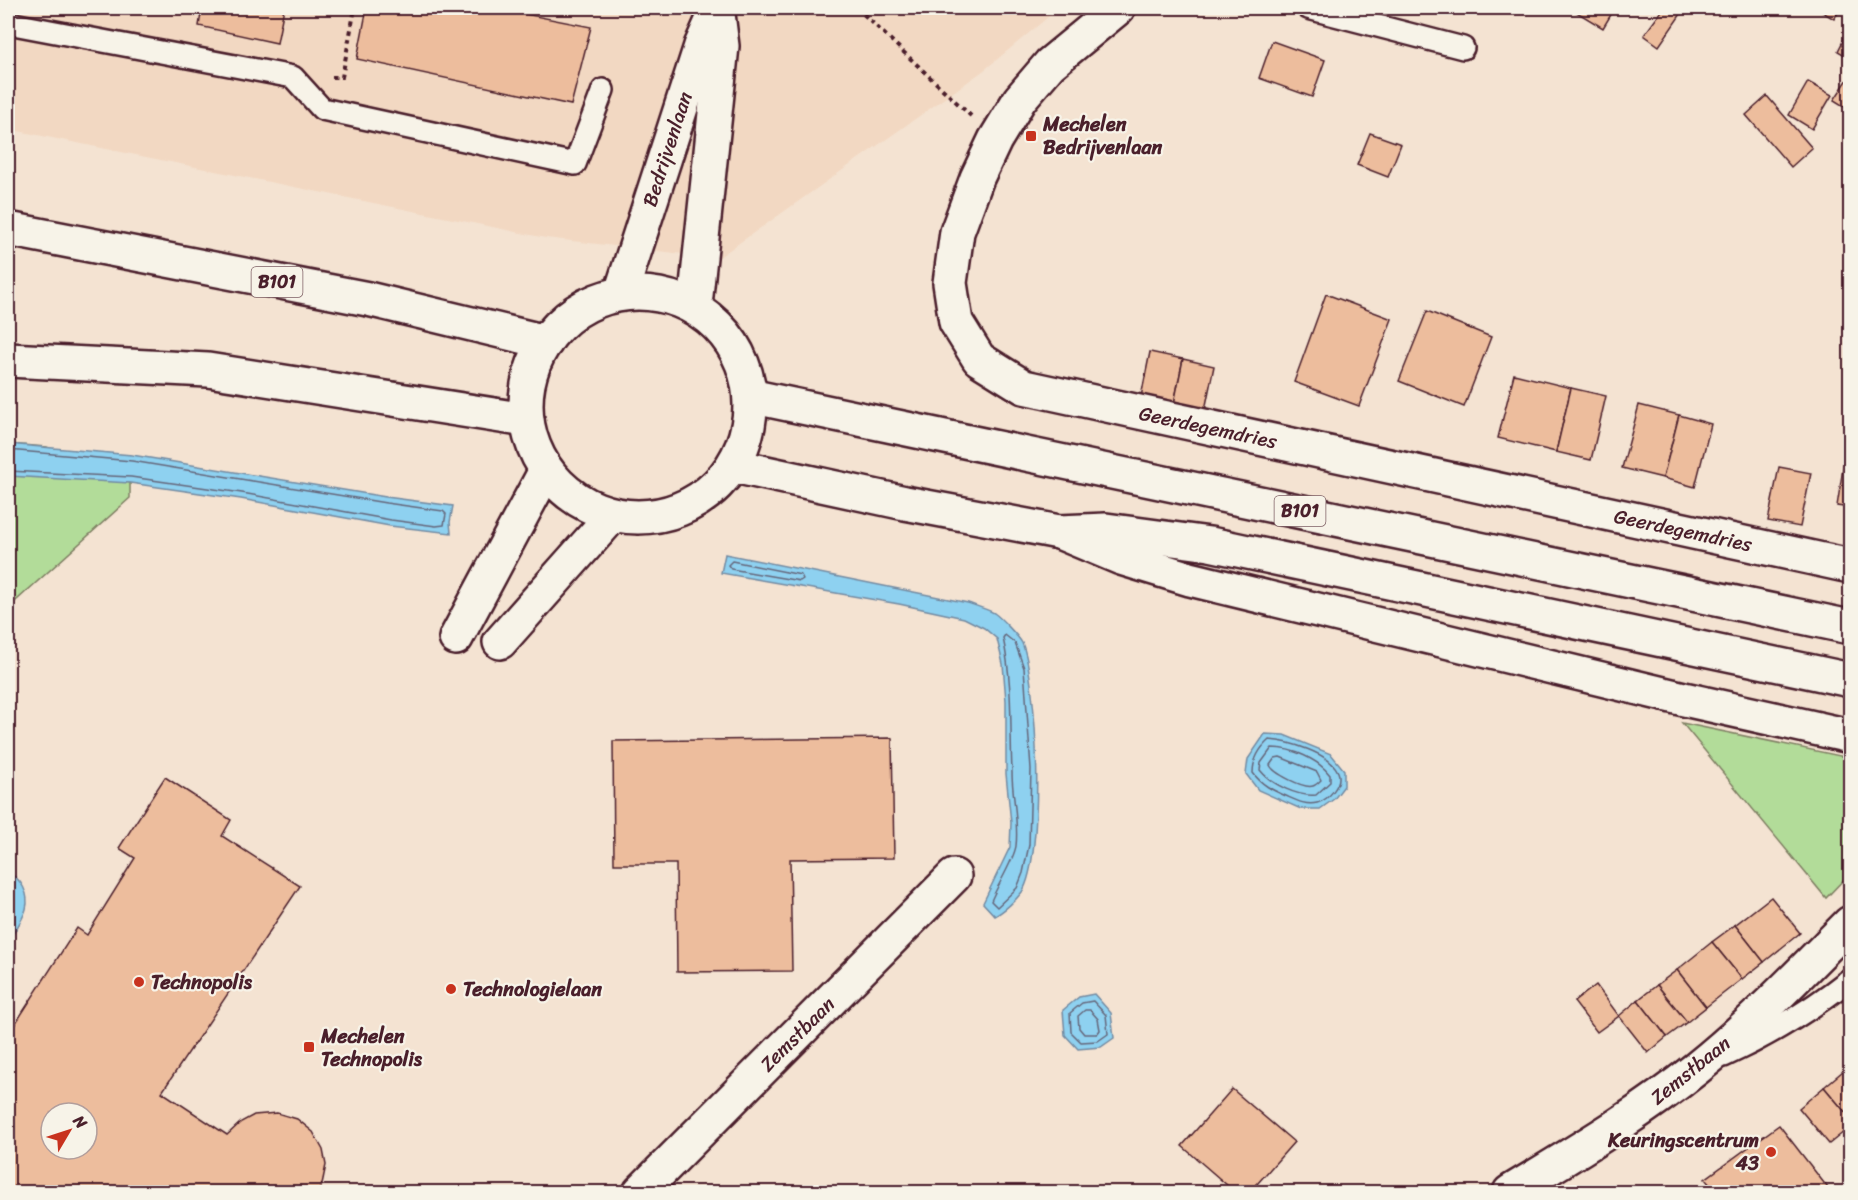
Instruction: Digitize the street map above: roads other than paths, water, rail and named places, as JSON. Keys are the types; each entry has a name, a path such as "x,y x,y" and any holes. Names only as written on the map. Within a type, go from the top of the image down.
{"main road":[{"name":"Bedrijvenlaan","path":"621,293 687,85 718,8"},
{"name":"Bedrijvenlaan","path":"695,305 722,46 718,8"},
{"name":"Geerdegemdries","path":"1118,8 1050,64 1020,99 995,140 977,178 957,232 950,283 956,322 979,359 1024,387 1851,566"},
{"name":"B101","path":"8,229 368,299 546,342"},
{"path":"653,291 695,305 733,345 747,381 750,417 743,449 734,466 715,486 685,506 660,515 629,518 612,516 586,508 556,486 545,472 528,430 526,392 539,353 546,342 576,312 610,296 653,291"},
{"path":"8,360 208,370 526,420"},
{"name":"B101","path":"750,396 1851,627"},
{"path":"734,466 1059,532 1121,558 1190,579 1684,699 1851,736"},
{"path":"456,638 545,472"},
{"path":"500,642 612,516"},
{"path":"1059,532 1106,530 1210,544 1851,680"},
{"name":"Zemstbaan","path":"640,1192 954,876"},
{"name":"Zemstbaan","path":"1510,1192 1647,1106 1698,1068 1851,923"}],"lane":[{"path":"1308,8 1463,48"},
{"path":"8,22 293,77 322,109 576,164 603,90"},
{"path":"1698,1068 1763,1038 1820,1002 1851,979"}],"water":[{"path":"8,444 132,455 453,506 450,522 451,533 390,526 241,499 130,483 8,476"},
{"path":"725,554 968,603 994,613 1020,640 1028,663 1035,729 1037,769 1034,844 1029,873 1022,892 1002,911 995,916 983,903 1010,847 1011,823 1006,774 1006,701 1003,664 997,639 984,628 964,618 899,604 721,573"},
{"path":"1265,734 1284,735 1331,754 1344,770 1344,786 1334,799 1320,809 1301,809 1258,790 1246,774 1248,759"},
{"path":"8,873 13,875 23,887 27,903 23,918 8,943"},
{"path":"1094,994 1111,1013 1114,1038 1101,1047 1078,1049 1065,1035 1063,1010 1079,997"}],"place":[{"name":"Mechelen Bedrijvenlaan","path":"1031,136"},
{"name":"Technopolis","path":"139,982"},
{"name":"Technologielaan","path":"451,989"},
{"name":"Mechelen Technopolis","path":"309,1047"},
{"name":"Keuringscentrum 43","path":"1771,1152"}]}
